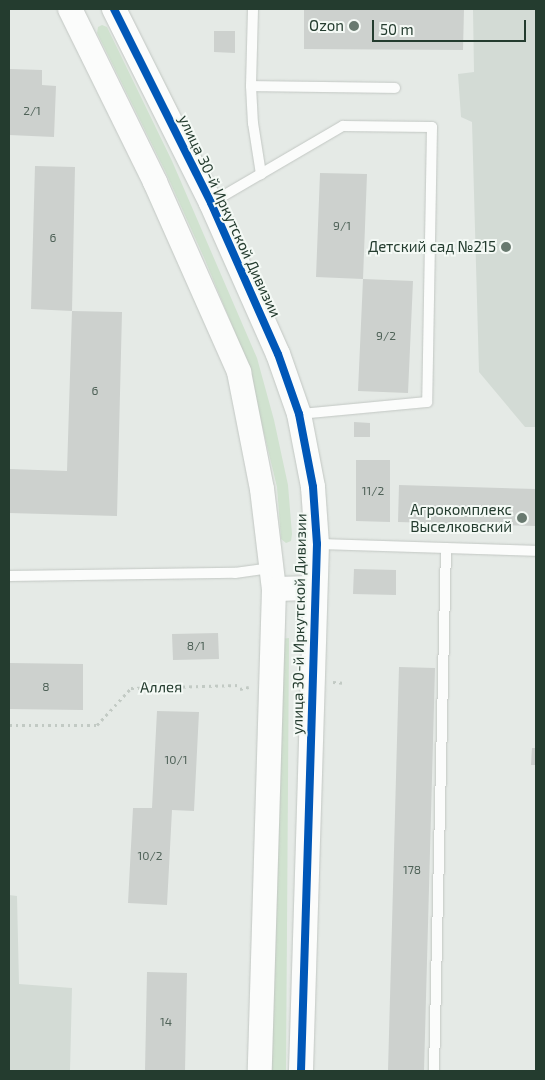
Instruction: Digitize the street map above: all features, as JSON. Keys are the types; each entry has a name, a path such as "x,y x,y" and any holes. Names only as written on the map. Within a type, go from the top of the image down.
{"street":[{"name":"улица 30-й Иркутской Дивизии","path":"70,9 156,182 240,372 262,489 274,578 260,1071"},
{"name":"улица 30-й Иркутской Дивизии","path":"114,9 211,203 278,354 299,414 313,487 317,544 301,1071"},
{"name":"улица 30-й Иркутской Дивизии","path":"274,578 316,588"}],"lane":[{"path":"253,9 251,86 253,123 261,174"},
{"path":"251,86 396,88"},
{"path":"211,203 343,126 432,127 427,402 299,414"},
{"path":"317,544 536,551"},
{"path":"434,1071 446,548"},
{"path":"9,576 235,573 274,578"}],"shaded area":[{"name":"Детский сад №215","path":"473,9 536,9 536,427 525,427 479,372 472,122 461,117 458,74 474,72"},
{"path":"9,895 17,896 19,984 72,988 70,1071 9,1071"}],"green space":[{"path":"102,25 107,27 172,161 257,358 274,420 288,485 292,534 291,541 286,543 281,539 277,487 246,359 166,173 97,33 98,27"},
{"path":"289,638 286,1071 270,1071 280,639"}],"building":[{"path":"304,9 464,9 463,50 304,49"},
{"path":"214,31 235,31 235,53 214,52"},
{"path":"9,69 42,70 42,85 56,86 54,137 9,135"},
{"path":"35,166 75,167 72,311 31,309"},
{"path":"320,173 367,174 363,279 316,277"},
{"path":"363,279 413,281 408,393 358,391"},
{"path":"72,311 122,312 117,516 9,513 9,469 67,471"},
{"path":"354,422 370,423 370,437 354,437"},
{"path":"356,460 390,460 390,522 356,521"},
{"path":"399,485 536,489 536,526 398,522"},
{"path":"354,569 396,570 396,595 353,594"},
{"path":"218,633 219,659 173,660 172,634"},
{"path":"9,663 83,664 83,710 9,709"},
{"path":"399,667 435,668 424,1071 388,1071"},
{"path":"157,711 199,712 194,811 172,810 167,905 128,903 133,808 152,808"},
{"path":"532,748 536,748 536,765 531,765"},
{"path":"147,972 187,973 185,1071 145,1071"}],"cycle path":[{"path":"114,9 211,203 278,354 299,414 313,487 317,544 301,1071"}],"place":[{"name":"Ozon","path":"354,26"},
{"name":"Детский сад №215","path":"506,247"},
{"name":"Агрокомплекс Выселковский","path":"522,518"}]}
